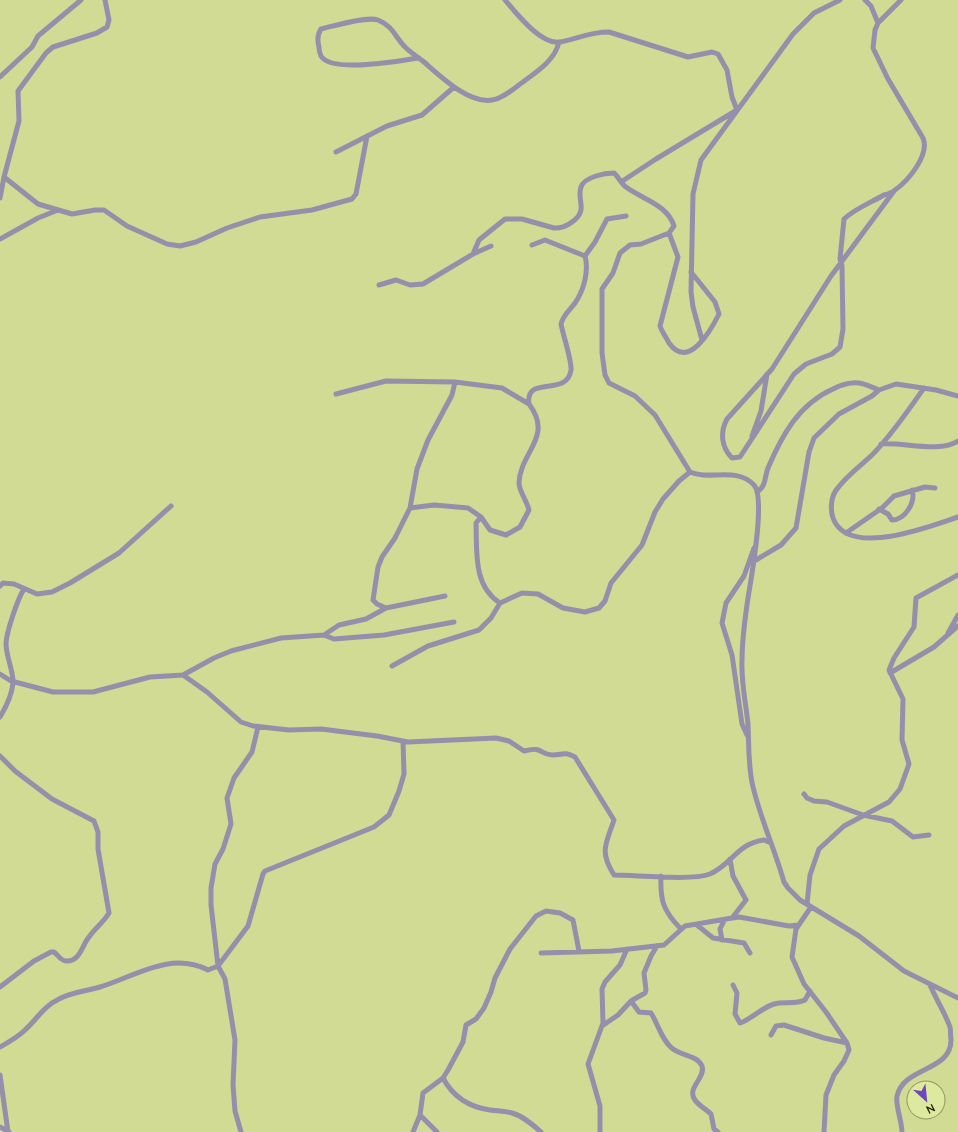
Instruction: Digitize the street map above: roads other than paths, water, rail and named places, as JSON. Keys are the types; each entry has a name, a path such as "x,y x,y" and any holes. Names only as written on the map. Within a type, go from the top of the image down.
{"street":[{"path":"0,77 32,47 38,36 81,0"},
{"path":"0,198 19,121 18,91 46,53 53,48 90,36 107,26 109,20 105,0"},
{"path":"505,0 536,32 550,41 559,42 597,32 609,32 683,56 695,56 712,52 718,54 727,70 732,97 737,110"},
{"path":"702,340 693,307 691,272 693,194 698,169 703,157 776,60 793,34 809,16 821,8 840,0"},
{"path":"865,0 871,6 878,23"},
{"path":"894,191 859,207 844,219 840,241 841,262 843,329 840,347 832,354 806,364 794,374 749,445 740,457 732,458 723,443 723,425 731,412 767,373 785,350 841,262 894,191 916,168 922,158 925,143 874,52 873,43 878,23 901,0"},
{"path":"419,58 383,63 338,64 325,60 321,56 317,36 321,29 376,19 389,26 405,47 419,58 441,78 454,87 490,100 501,96 529,78 556,53 559,42"},
{"path":"336,152 387,126 422,114 454,87"},
{"path":"621,182 737,110"},
{"path":"4,177 38,204 72,214 90,210 104,210 127,226 167,244 180,246 196,242 227,228 264,216 312,210 352,199 356,194 367,136"},
{"path":"473,254 479,240 505,219 522,219 558,228 573,221 581,211 580,190 584,182 598,175 610,173 614,173 621,182 636,194 663,209 674,226 669,233 641,244 630,245 620,253 612,273 602,289 602,353 604,374 609,383 635,396 655,415 690,472 700,474 725,474 742,477 754,485 757,492 758,533 756,542 748,568 726,603 722,623 732,655 742,724 749,740"},
{"path":"0,239 38,218 58,210"},
{"path":"529,404 530,393 534,389 562,385 568,379 571,369 561,324 562,319 576,302 587,270 585,256 595,242 607,219 626,216"},
{"path":"669,233 678,257 674,280 661,319 662,331 674,349 684,354 689,353 702,340 717,318 718,309 691,272"},
{"path":"532,245 545,240 585,256"},
{"path":"380,285 396,280 410,285 423,284 473,254 491,246"},
{"path":"749,445 761,411 767,373"},
{"path":"336,394 386,381 455,382 502,388 529,404 539,421 539,430 532,449 524,464 519,483 529,510 525,521 520,527 506,535 490,530 481,517 468,508 434,505 410,508"},
{"path":"386,608 377,604 373,600 378,567 382,557 395,538 410,508 417,469 428,440 447,407 455,382"},
{"path":"757,492 764,485 768,469 789,426 798,413 808,404 817,397 844,384 861,383 879,390"},
{"path":"756,560 781,545 796,528 809,452 814,438 839,414 872,396 879,390 896,384 924,388 958,396"},
{"path":"924,388 904,419 836,490 830,511 834,522 846,533 862,538 883,537 916,531 958,517"},
{"path":"881,444 900,443 948,446 958,441"},
{"path":"392,666 428,646 479,630 491,618 500,603 516,595 528,593 538,594 563,608 585,612 599,608 605,601 610,582 642,545 655,512 663,499 679,481 690,472"},
{"path":"846,533 894,496 925,487 935,488"},
{"path":"879,509 888,514 892,520 901,517 911,503 913,495 912,490"},
{"path":"0,586 3,583 14,584 37,594 52,592 70,583 124,550 171,506"},
{"path":"481,517 476,523 480,581 487,592 500,603"},
{"path":"756,542 756,560 748,598 742,662 753,786 760,816 784,882 792,892 809,906 859,936 904,971 958,998"},
{"path":"824,1132 826,1095 834,1075 848,1055 847,1043 804,984 792,957 793,939 798,925 809,906 810,875 819,849 844,826 889,802 900,789 909,764 902,740 903,699 889,670 892,662 914,627 916,598 958,575"},
{"path":"0,717 7,703 14,682 6,642 15,615 17,600 24,589"},
{"path":"324,635 339,625 366,619 386,608 445,596"},
{"path":"945,638 958,615"},
{"path":"0,674 14,682 53,692 93,692 150,677 183,675 214,658 231,651 281,638 324,635 334,639 384,636 454,622"},
{"path":"890,673 934,647 958,626"},
{"path":"183,675 207,692 241,722 258,726 289,730 321,729 403,741 496,738 509,741 524,751 536,748 552,755 567,753 575,758 614,820 604,848 607,861 614,875 690,877 708,874 720,869 736,852 756,841 764,840 771,843"},
{"path":"241,1132 235,1111 233,1085 235,1040 225,979 218,966 211,905 212,876 215,864 223,849 231,824 227,798 234,778 252,752 258,726"},
{"path":"0,1047 16,1038 27,1029 36,1016 59,998 124,979 149,967 189,964 208,970 218,966 248,926 263,874 265,872 374,827 389,816 404,774 403,741"},
{"path":"0,756 15,771 52,799 94,821 98,832 98,849 109,913 103,923 87,938 81,953 66,961 61,959 54,952 51,952 34,961 0,987"},
{"path":"804,794 807,798 814,801 826,802 863,815 892,821 913,837 929,835"},
{"path":"730,859 730,868 733,876 746,900 732,918"},
{"path":"661,876 660,899 666,912 681,929"},
{"path":"413,1132 420,1115 422,1093 443,1078 463,1042 466,1025 476,1019 484,1008 495,978 510,949 536,916 546,912 560,913 573,920 579,951"},
{"path":"541,953 627,949 664,945 681,929 689,924 697,925 739,917 789,926 798,925"},
{"path":"722,940 720,929 724,920"},
{"path":"697,925 713,938 744,943 750,953"},
{"path":"602,1026 618,1016 631,1001 641,997 646,990 644,973 657,946"},
{"path":"600,1132 600,1106 588,1064 602,1026 602,989 605,982 620,965 627,949"},
{"path":"733,985 737,993 735,1014 740,1023 774,1004 794,1004 806,1000 810,991"},
{"path":"902,1132 896,1098 898,1093 908,1080 943,1059 949,1053 951,1047 950,1028 930,985"},
{"path":"631,1001 639,1012 651,1013 667,1042 674,1050 694,1058 702,1067 702,1071 693,1090 693,1096 698,1104 711,1114 714,1129 718,1132"},
{"path":"771,1035 779,1024 824,1038 847,1043"},
{"path":"0,1075 9,1131"},
{"path":"443,1078 455,1095 470,1105 483,1109 512,1113 533,1124 541,1132"},
{"path":"420,1115 437,1132"},
{"path":"0,1127 9,1131"}]}
